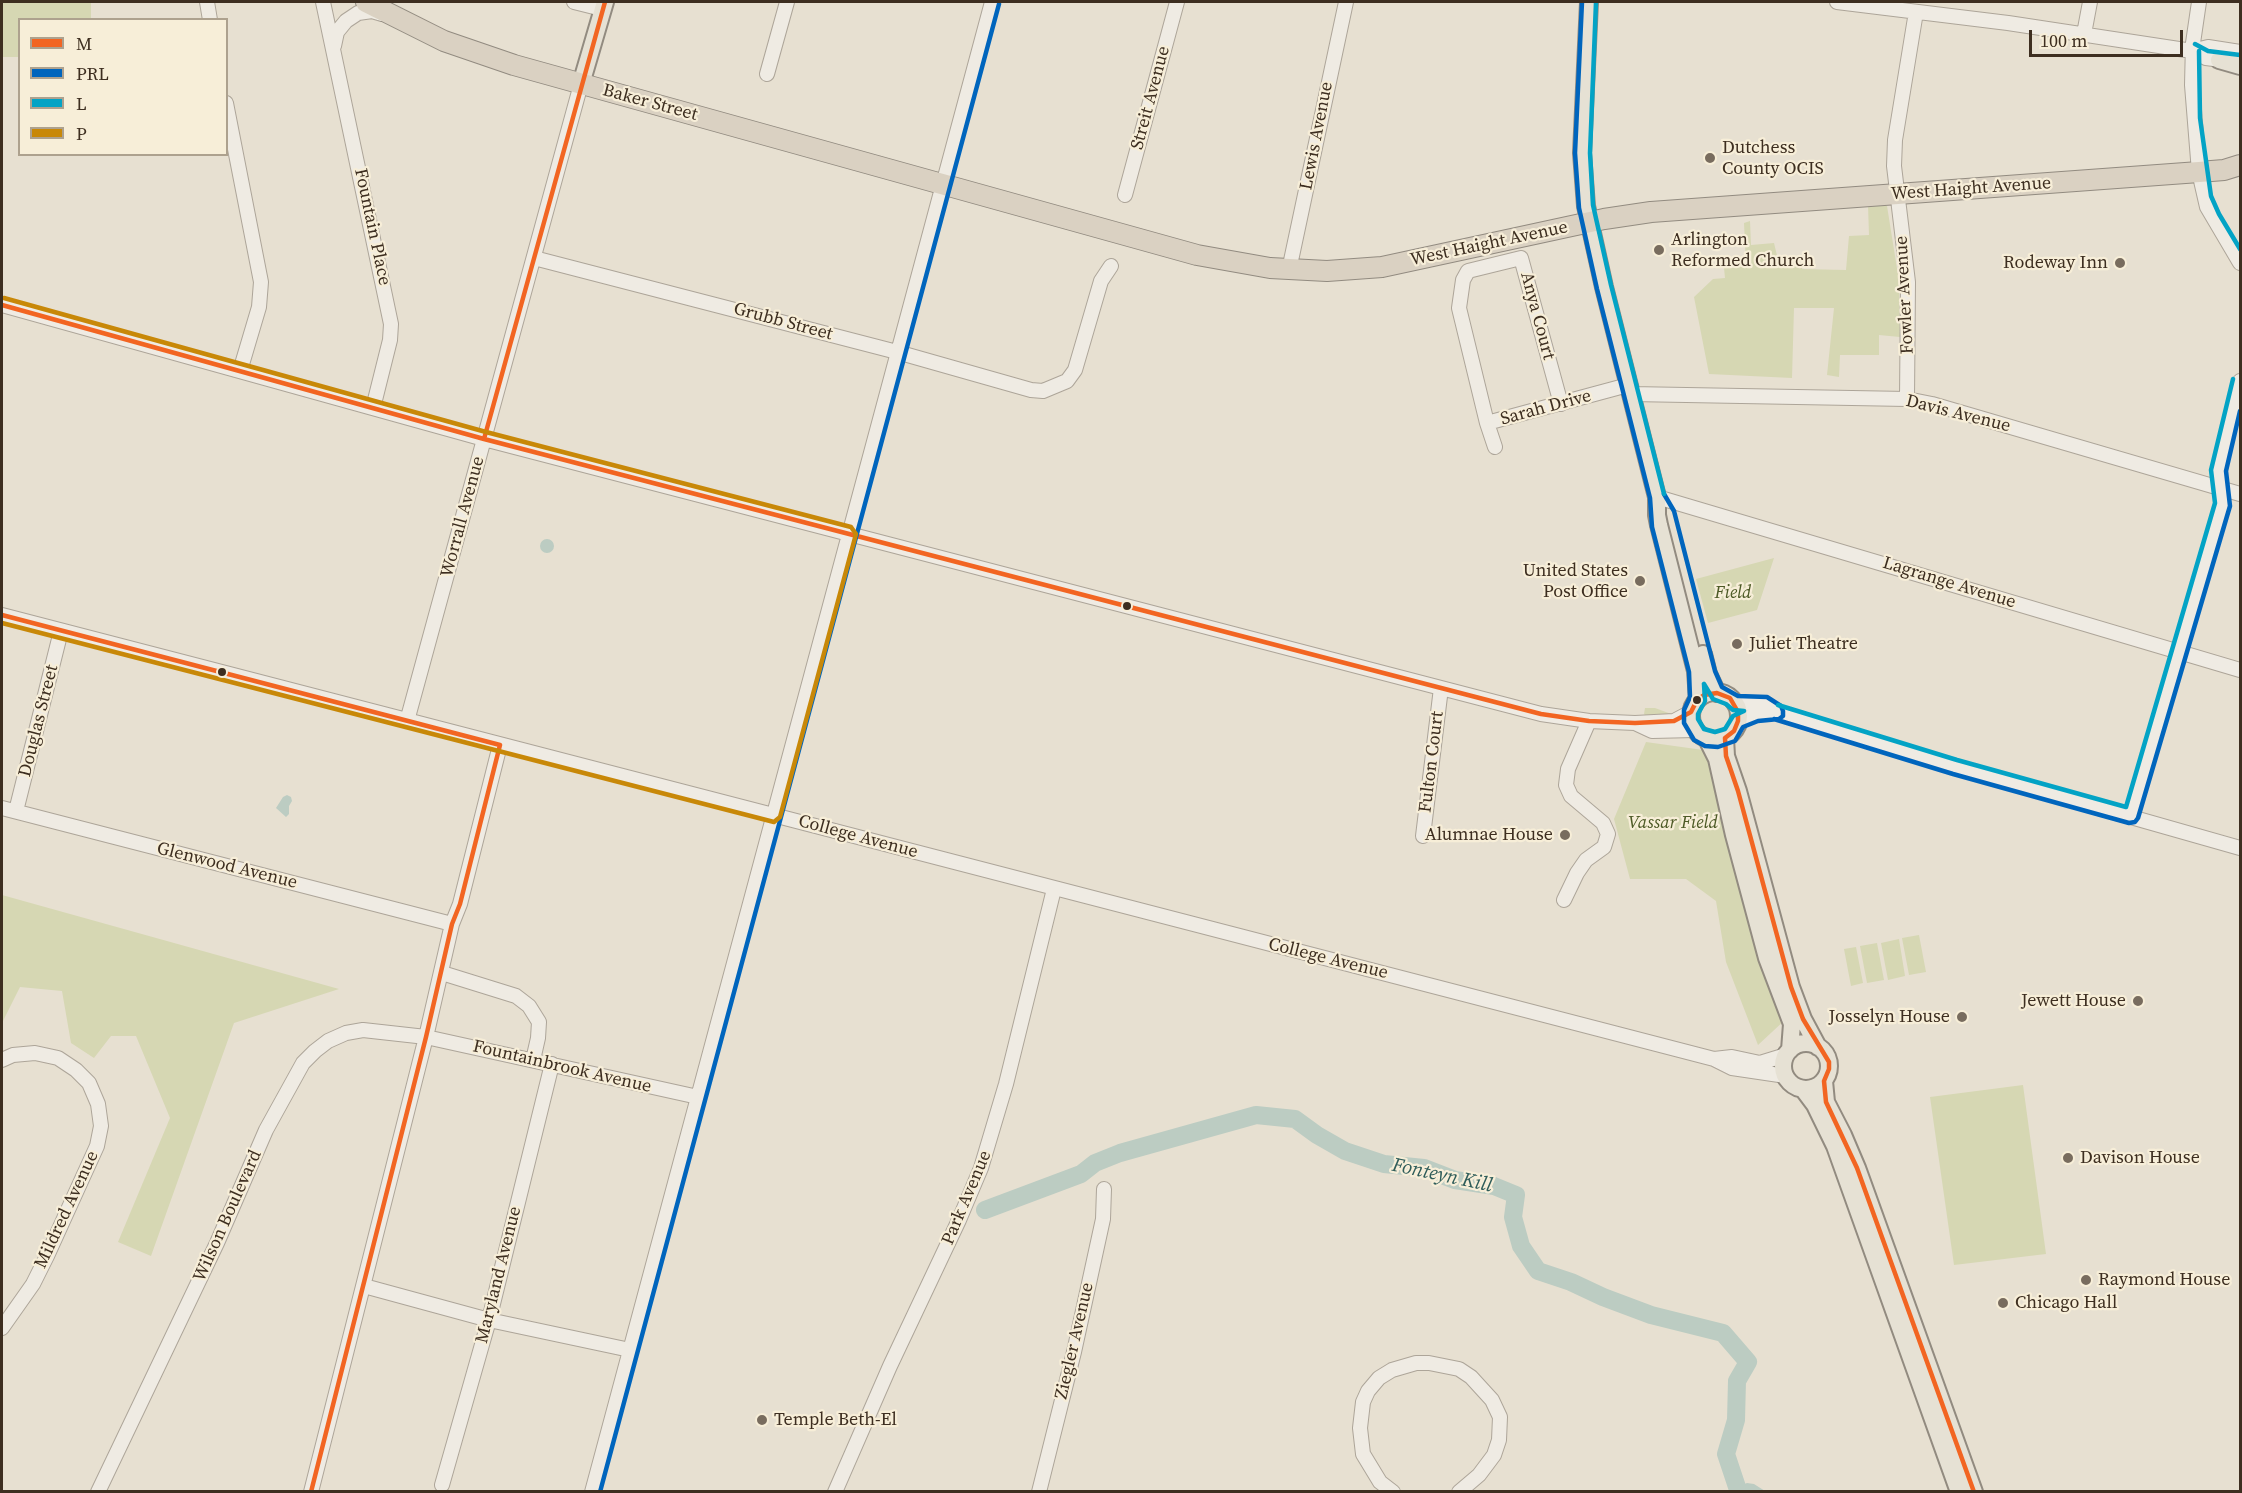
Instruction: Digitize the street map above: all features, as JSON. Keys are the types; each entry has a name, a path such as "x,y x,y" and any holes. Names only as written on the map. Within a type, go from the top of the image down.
{"highway":[{"name":"Baker Street","path":"366,2 436,37 479,54 942,184"},
{"name":"West Haight Avenue","path":"942,184 1197,255 1252,266 1289,270 1346,270 1382,267 1589,222 1660,211 2235,168"}],"main road":[{"path":"1589,2 1582,153 1584,192 1589,222 1657,497 1659,525 1696,671 1691,722 1717,759 1734,835 1767,958 1792,1024 1788,1053 1784,1062 1786,1076 1793,1085 1803,1089 1815,1105 1835,1146 1959,1491"},
{"name":"Worrall Avenue","path":"581,84 603,5"},
{"path":"2219,60 2241,64"},
{"path":"1657,497 1667,513 1708,674 1717,693"},
{"path":"1694,706 1704,695 1717,693 1730,698 1735,703 1738,712 1738,721 1734,731 1725,738 1716,740 1701,735"},
{"path":"1725,738 1726,756 1738,791 1791,987 1803,1018 1818,1047 1829,1062 1824,1081 1818,1086 1803,1089"},
{"path":"1788,1053 1804,1044 1818,1047"},
{"path":"1824,1081 1826,1102 1857,1168 1974,1491"}],"street":[{"path":"207,2 210,18"},
{"name":"Fountain Place","path":"323,2 334,45 391,324 390,340 373,408"},
{"path":"574,2 603,5"},
{"path":"767,74 787,2"},
{"path":"592,1491 992,2"},
{"name":"Streit Avenue","path":"1125,195 1178,2"},
{"name":"Lewis Avenue","path":"1289,270 1346,2"},
{"path":"1837,2 1893,5 1916,12 2008,23 2192,51 2201,56 2219,60"},
{"path":"2084,34 2090,2"},
{"path":"2199,2 2192,51 2193,108 2199,172 2207,207 2240,261"},
{"path":"334,45 337,32 346,21 358,14 372,11 393,16"},
{"name":"Fowler Avenue","path":"1907,399 1908,282 1893,166 1895,140 1916,12"},
{"path":"2192,51 2208,46 2241,52"},
{"name":"Worrall Avenue","path":"407,721 581,84"},
{"path":"228,113 261,282 259,307 240,371"},
{"name":"Grubb Street","path":"534,258 897,352 1031,390 1043,391 1067,381 1074,370 1101,281 1111,266"},
{"name":"Anya Court","path":"1487,423 1460,308 1462,280 1468,271 1521,258 1560,404"},
{"path":"2,305 484,439 1541,714 1589,722 1674,721 1694,706"},
{"path":"2131,816 2223,504 2218,471 2241,381"},
{"name":"Davis Avenue","path":"1630,390 1907,399 1932,404 2241,494"},
{"name":"Sarah Drive","path":"1495,447 1487,423 1560,404 1630,390"},
{"name":"Lagrange Avenue","path":"1657,497 2241,670"},
{"name":"College Avenue","path":"2,615 1714,1059 1732,1068 1786,1076"},
{"name":"Douglas Street","path":"16,811 61,631"},
{"name":"Fulton Court","path":"1423,836 1441,688"},
{"path":"1735,703 1764,704 1776,712 1933,760 2241,848"},
{"path":"1738,721 1756,714 1776,712"},
{"path":"1564,900 1576,873 1586,860 1604,847 1608,834 1603,822 1571,796 1566,785 1568,769 1589,722"},
{"path":"1635,723 1652,731 1701,735"},
{"path":"311,1491 442,973 452,924 460,904 500,745"},
{"name":"Glenwood Avenue","path":"2,807 452,924"},
{"name":"Park Avenue","path":"835,1491 981,1168 1006,1084 1054,889"},
{"path":"442,973 516,996 529,1006 539,1022 533,1060"},
{"name":"Wilson Boulevard","path":"98,1491 217,1243 266,1130 303,1063 328,1041 346,1033 363,1030 426,1037"},
{"name":"Fountainbrook Avenue","path":"426,1037 698,1097"},
{"name":"Mildred Avenue","path":"2,1060 13,1055 35,1053 58,1058 76,1070 89,1083 98,1104 101,1126 97,1146 47,1256 33,1284 2,1328"},
{"name":"College Avenue","path":"1714,1059 1732,1057 1760,1063 1788,1053"},
{"name":"Maryland Avenue","path":"442,1485 489,1320 552,1064"},
{"name":"Ziegler Avenue","path":"1039,1491 1074,1352 1103,1219 1104,1189"},
{"path":"363,1286 489,1320 630,1350"},
{"path":"1392,1491 1380,1482 1364,1454 1360,1428 1363,1402 1368,1391 1379,1378 1392,1370 1416,1363 1429,1363 1459,1369 1471,1377 1492,1400 1500,1417 1499,1440 1494,1455 1479,1475 1459,1491"}],"green space":[{"path":"2,2 91,2 91,18 18,18 18,57 2,57"},
{"path":"1868,205 1887,206 1899,281 1900,337 1879,335 1879,355 1840,355 1839,377 1827,375 1834,308 1794,308 1792,378 1709,374 1694,297 1713,279 1725,278 1724,268 1746,266 1744,223 1750,221 1751,245 1774,243 1779,264 1802,263 1802,269 1846,270 1849,236 1869,235"},
{"name":"Field","path":"1774,558 1757,610 1708,623 1696,579"},
{"path":"1645,708 1655,708 1674,715 1647,717 1644,714"},
{"name":"Vassar Field","path":"1646,742 1703,750 1719,773 1786,1019 1758,1045 1726,962 1716,901 1686,879 1630,879 1614,819"},
{"path":"2,895 339,989 234,1023 151,1256 118,1242 170,1118 136,1036 111,1036 94,1058 71,1043 62,991 20,987 2,1023"},
{"path":"1919,935 1926,972 1909,975 1902,938"},
{"path":"1899,939 1905,976 1888,980 1881,943"},
{"path":"1877,943 1884,980 1867,983 1860,946"},
{"path":"1856,947 1863,983 1851,986 1844,949"},
{"path":"2023,1085 2046,1254 1954,1265 1930,1097"}],"shaded area":[{"path":"547,539 552,541 554,546 552,551 547,553 542,551 540,546 542,541"},
{"path":"287,795 292,801 286,817 276,808"},
{"path":"1747,1483 1754,1484 1765,1491 1737,1491 1737,1487"}],"waterway":[{"name":"Fonteyn Kill","path":"985,1210 1081,1174 1095,1163 1120,1153 1256,1115 1295,1119 1345,1151 1384,1164 1424,1168 1455,1180 1494,1186 1516,1195 1513,1217 1521,1246 1538,1271 1651,1315 1723,1333 1748,1362 1737,1381 1736,1420 1726,1454 1737,1487"}],"transit line":[{"name":"M","path":"484,439 605,2"},
{"name":"PRL","path":"1582,2 1575,153 1579,208 1650,498 1652,527 1689,672 1690,697 1684,710 1684,723 1694,740 1705,746 1718,747 1735,741 1743,727 1758,721 1779,719 1783,716 1783,711 1781,706 1767,697 1738,696 1722,687 1715,671 1674,511 1664,494"},
{"name":"L","path":"1596,2 1590,153 1593,205 1664,494"},
{"name":"PRL","path":"600,1492 999,4"},
{"name":"L","path":"2195,44 2208,51 2240,55"},
{"name":"L","path":"2199,51 2200,118 2211,196 2240,249"},
{"name":"P","path":"2,623 774,822 780,817 856,534 851,527 486,432 4,298"},
{"name":"M","path":"2,305 484,439 1541,714 1589,721 1635,723 1674,721 1691,712 1697,700 1704,695 1717,693 1730,698 1738,712 1738,721 1734,731 1725,738 1726,756 1738,791 1791,987 1803,1019 1829,1062 1824,1081 1826,1102 1857,1168 1974,1492"},
{"name":"L","path":"1778,705 1957,760 2126,807 2215,503 2211,470 2233,379"},
{"name":"PRL","path":"1774,719 1953,774 2129,823 2135,822 2230,506 2226,471 2240,411"},
{"name":"M","path":"2,615 500,745 460,904 452,924 426,1037 311,1492"},
{"name":"L","path":"1704,684 1713,699 1726,704 1733,710 1744,711 1733,716 1725,729 1715,732 1704,729 1698,719 1698,714 1705,701 1704,684"}],"place":[{"name":"Dutchess County OCIS","path":"1710,158"},
{"name":"Arlington Reformed Church","path":"1659,250"},
{"name":"Rodeway Inn","path":"2120,263"},
{"name":"United States Post Office","path":"1640,581"},
{"name":"Juliet Theatre","path":"1737,644"},
{"name":"Alumnae House","path":"1565,835"},
{"name":"Jewett House","path":"2138,1001"},
{"name":"Josselyn House","path":"1962,1017"},
{"name":"Davison House","path":"2068,1158"},
{"name":"Raymond House","path":"2086,1280"},
{"name":"Chicago Hall","path":"2003,1303"},
{"name":"Temple Beth-El","path":"762,1420"}]}
